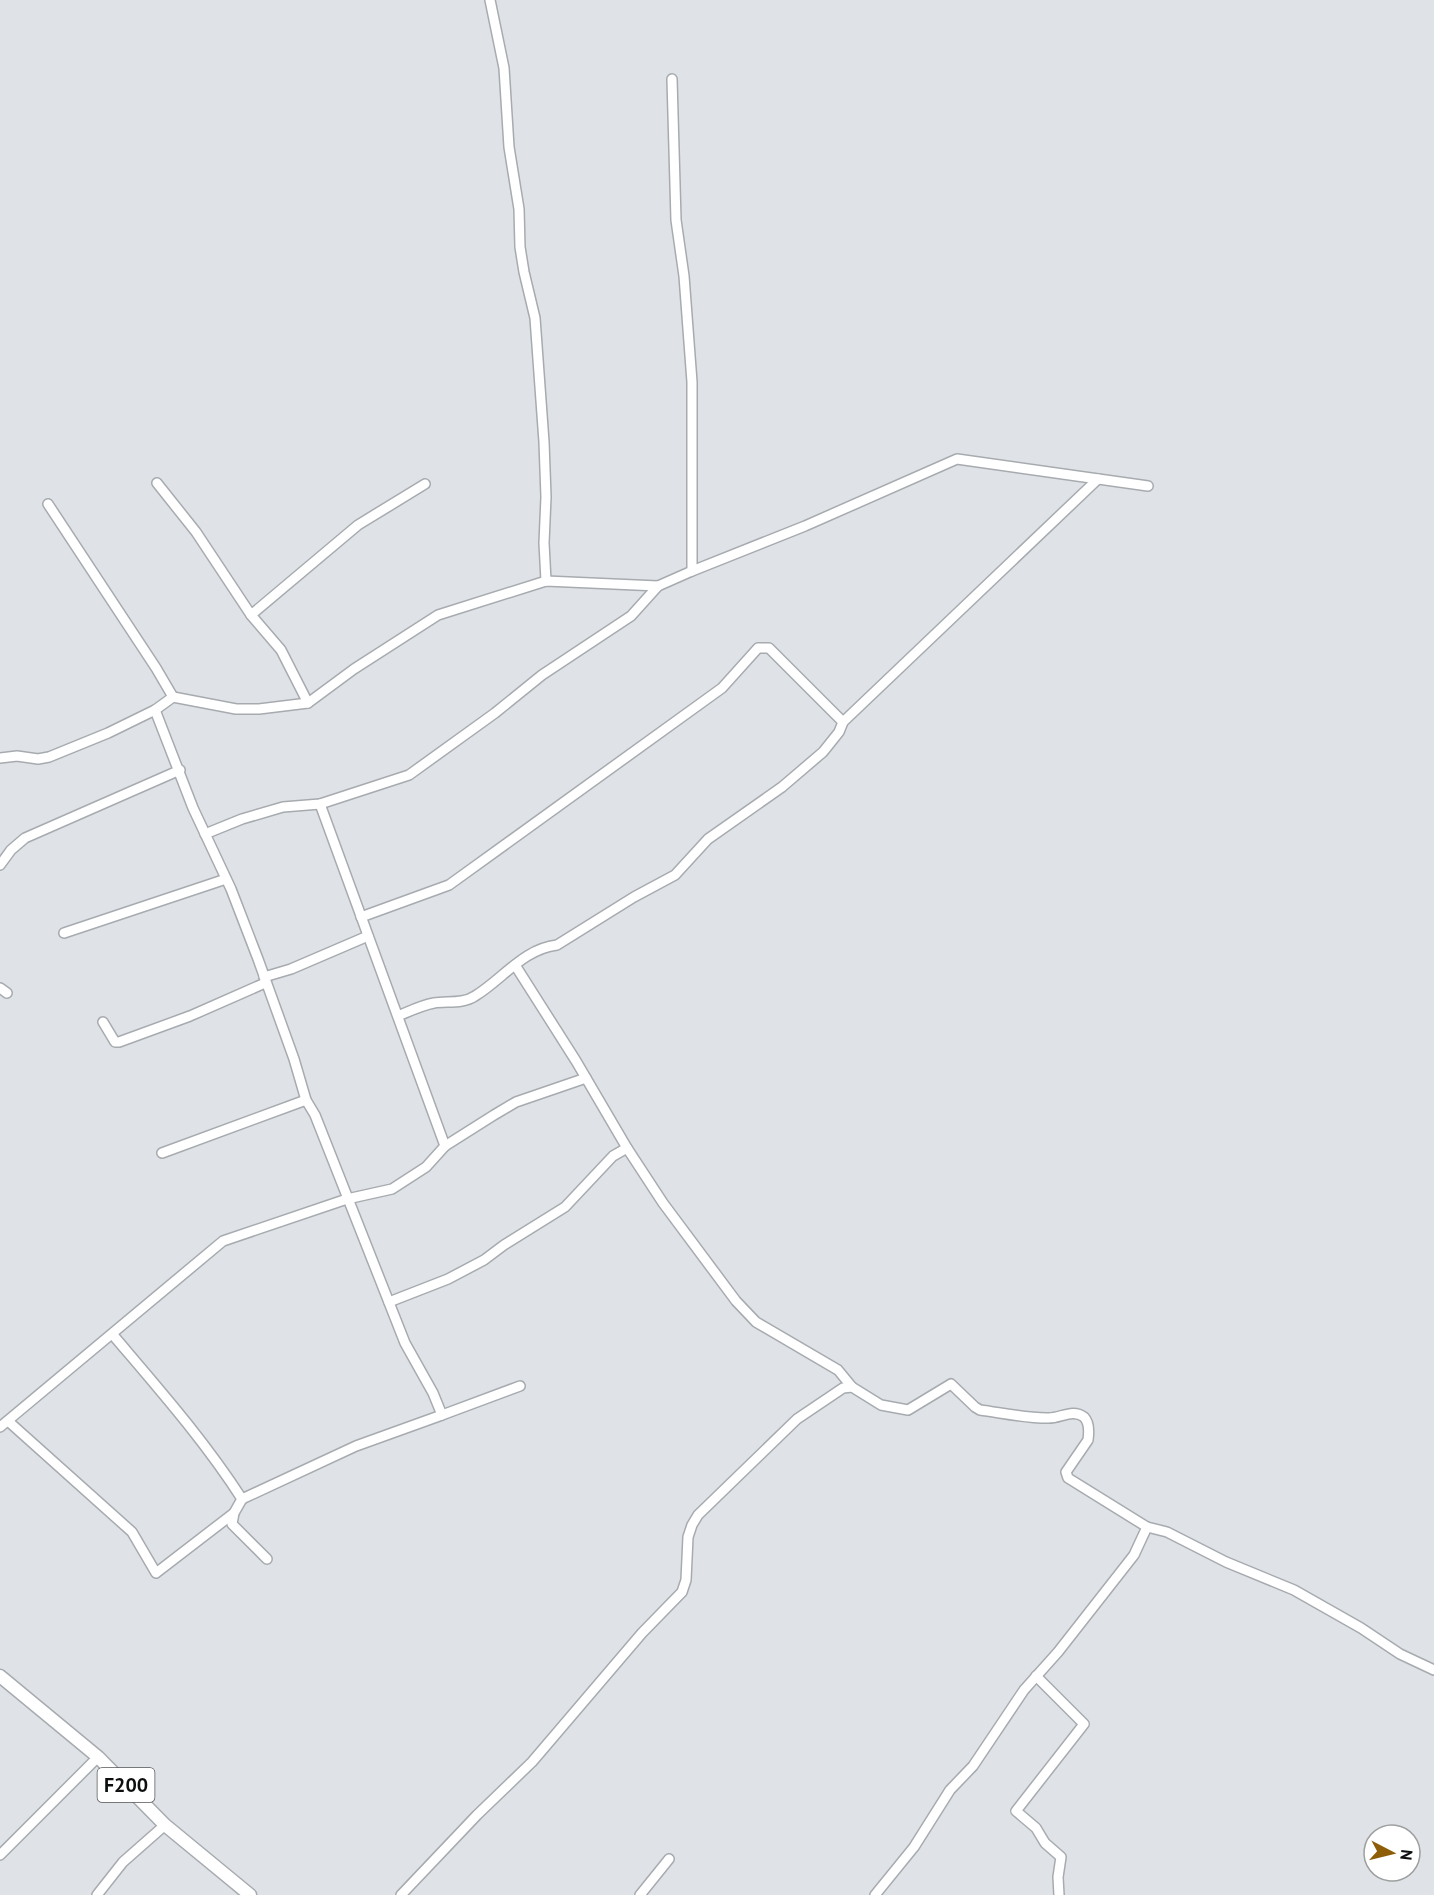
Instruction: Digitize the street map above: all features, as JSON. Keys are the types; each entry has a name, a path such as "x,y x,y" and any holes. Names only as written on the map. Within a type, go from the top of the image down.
{"main road":[{"name":"F200","path":"0,1676 98,1757 165,1825 250,1895"}],"street":[{"path":"490,0 504,68 509,147 518,197 522,255 536,318 544,442 546,581"},
{"path":"672,79 675,220 684,276 692,382 692,571"},
{"path":"205,834 242,819 284,807 321,804 409,775 495,713 542,675 631,616 658,586 805,526 957,459 1148,486"},
{"path":"399,1016 433,1004 462,1002 473,998 527,955 546,946 557,945 634,897 675,875 708,839 782,788 823,752 843,722 1098,479"},
{"path":"157,483 196,532 251,615 281,650 308,703"},
{"path":"251,615 358,525 425,484"},
{"path":"48,504 173,697"},
{"path":"0,758 17,756 49,758 155,710 173,697 236,709 260,709 308,703 354,669 438,615 546,581 658,586"},
{"path":"361,917 448,885 722,688 759,648 769,648 843,722"},
{"path":"155,710 205,834 226,879 294,1059 306,1100 315,1116 405,1343 433,1393 442,1415"},
{"path":"0,864 10,850 25,838 180,770"},
{"path":"321,804 445,1146"},
{"path":"64,933 226,879"},
{"path":"103,1022 115,1042 119,1042 190,1016 265,980 368,936"},
{"path":"515,965 663,1203 736,1301 756,1322 838,1370 852,1387 881,1405 900,1410 915,1407 951,1384 980,1410 1050,1419 1071,1413 1083,1417 1088,1423 1088,1440 1066,1472 1068,1478 1147,1527 1167,1532 1247,1572 1294,1590 1361,1628 1400,1654 1434,1670"},
{"path":"234,1513 156,1574 132,1532 4,1424 223,1241 348,1199 392,1189 426,1167 445,1146 516,1102 586,1078"},
{"path":"162,1153 306,1100"},
{"path":"389,1302 448,1279 484,1260 565,1207 614,1156 627,1148"},
{"path":"113,1335 198,1435 242,1499"},
{"path":"267,1559 232,1524 234,1513 242,1499 356,1446 520,1386"},
{"path":"401,1895 477,1815 532,1762 642,1633 682,1592 686,1580 688,1537 698,1515 797,1419 843,1388 852,1387"},
{"path":"875,1895 914,1847 950,1790 972,1766 1024,1690 1058,1652 1134,1555 1147,1527"},
{"path":"1036,1676 1084,1724 1016,1811 1036,1828 1046,1843 1061,1857 1058,1877 1059,1895"},
{"path":"0,1855 98,1757"},
{"path":"97,1895 123,1862 165,1825"},
{"path":"640,1895 669,1859"}]}
